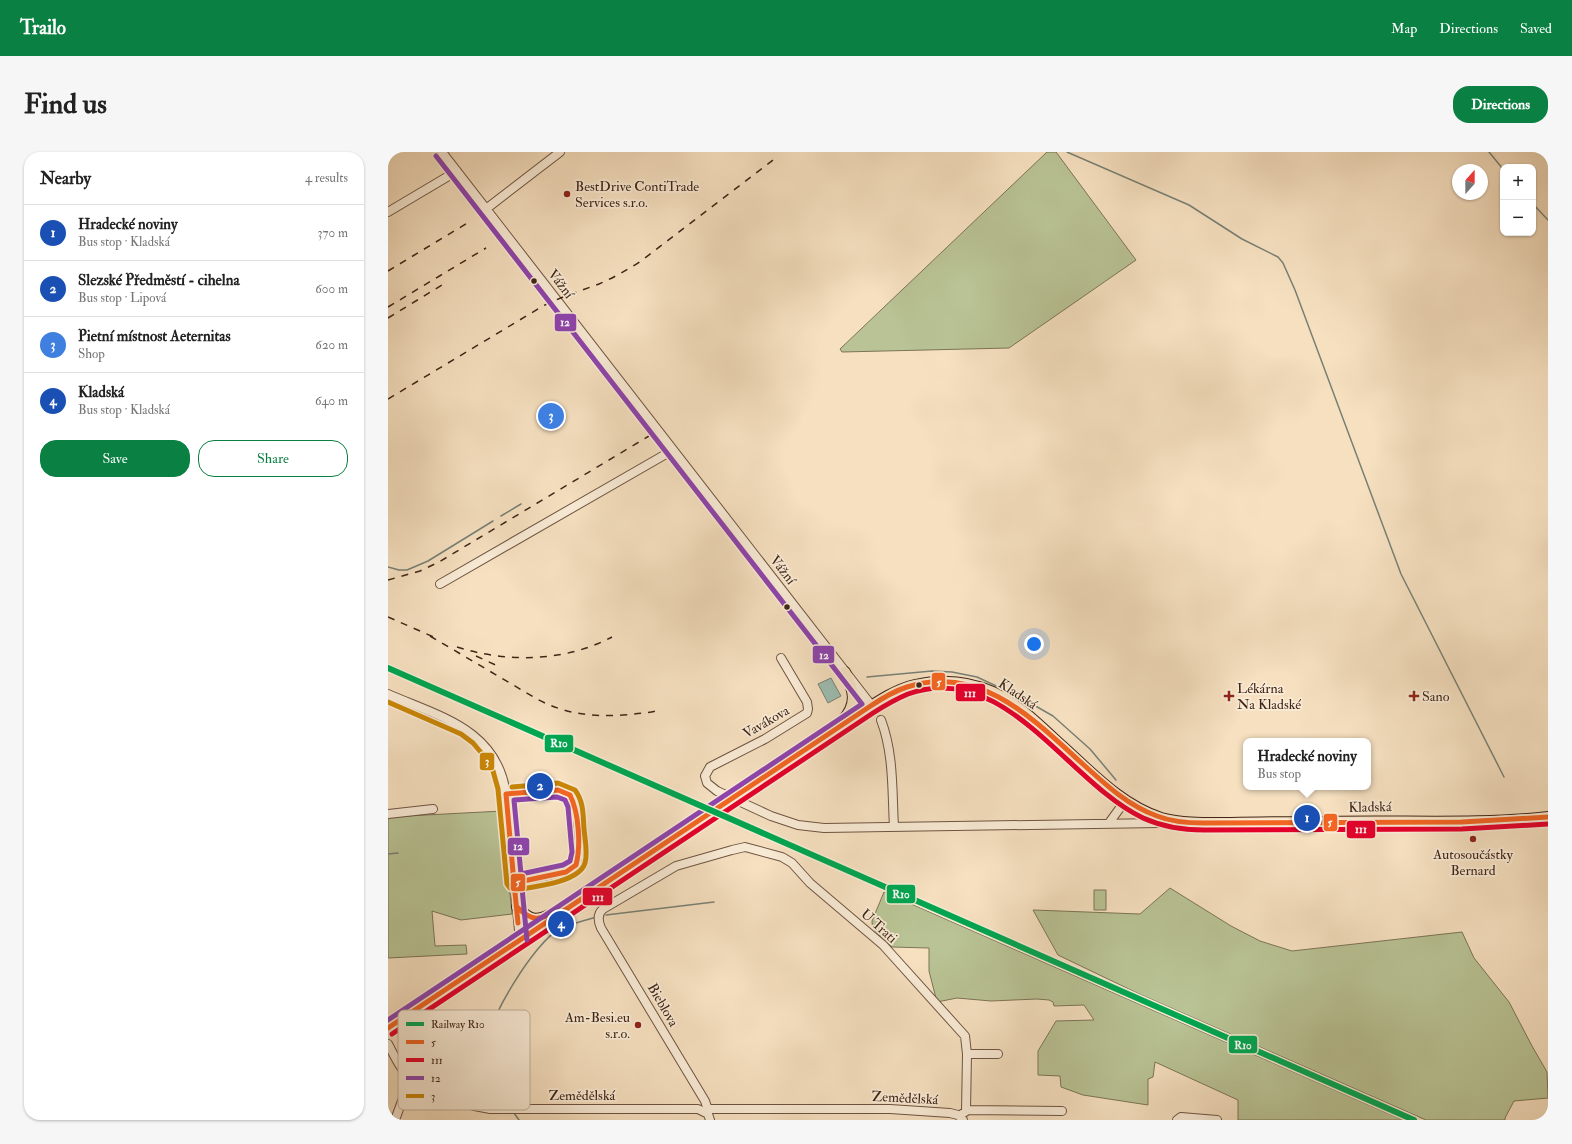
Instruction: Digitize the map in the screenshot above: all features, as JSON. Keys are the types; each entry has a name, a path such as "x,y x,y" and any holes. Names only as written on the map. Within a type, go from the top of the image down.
{"main road":[{"path":"834,730 849,713 853,700 852,687 845,672"},
{"name":"Kladská","path":"415,1010 834,730 900,690 920,684 954,682 970,684 1000,696 1020,709 1125,801 1148,813 1170,820 1190,822 1478,821 1548,817"},
{"path":"517,907 527,917 538,919 574,904"},
{"name":"Kladská","path":"388,1028 398,1021"}],"street":[{"name":"Vážní","path":"442,152 872,706"},
{"path":"486,208 560,152"},
{"path":"388,212 457,171"},
{"path":"440,584 673,450"},
{"name":"Vavákova","path":"781,658 807,702 807,713 765,739 710,767 706,773 707,783 717,791 771,816 798,825 824,828 894,827"},
{"path":"388,694 450,721 473,734 486,746 494,757 502,775 506,794 520,941"},
{"path":"882,720 890,757 894,827 1159,823"},
{"path":"506,794 558,790 570,795 575,805 579,853 576,865 566,872 514,883"},
{"path":"1109,823 1125,801"},
{"path":"388,814 433,810"},
{"name":"Bieblova","path":"710,1120 706,1111 705,1101 601,928 598,919 599,912 603,908 676,866 732,850 746,848"},
{"name":"U Trati","path":"746,848 789,860 810,883 883,945 965,1036 967,1054"},
{"name":"Zemědělská","path":"388,1044 398,1061"},
{"path":"998,1054 967,1054 966,1111 1062,1111"},
{"name":"Zemědělská","path":"530,1109 698,1109 706,1111 790,1108 890,1109 950,1113 962,1118 966,1111"},
{"path":"395,1120 399,1110"},
{"path":"1177,1120 1181,1117 1217,1120"}],"green space":[{"path":"1047,152 1056,152 1136,260 1009,348 842,352 840,349"},
{"path":"502,811 512,914 461,920 432,911 435,946 466,945 467,954 388,958 388,817"},
{"path":"1170,888 1231,926 1260,941 1292,951 1462,932 1474,958 1509,1002 1547,1072 1548,1098 1514,1101 1505,1120 1426,1120 1137,993 1058,955 1033,910 1140,914"},
{"path":"1094,890 1106,890 1106,910 1094,910"},
{"path":"884,892 1403,1120 1238,1120 1238,1100 1155,1062 1153,1077 1148,1079 1148,1105 1083,1095 1061,1087 1060,1076 1038,1075 1038,1051 1056,1021 1094,1020 1084,1005 1054,1006 1053,1002 1049,1000 1037,999 991,1001 957,998 937,1002 929,971 929,948 892,947 879,935 872,925 872,921"}],"water":[{"path":"831,678 841,696 828,703 818,684"}],"waterway":[{"path":"1067,152 1189,205 1242,239 1278,257 1283,263 1295,290 1401,574 1504,777"},
{"path":"1489,152 1500,165"},
{"path":"1536,207 1548,220"},
{"path":"501,516 521,504"},
{"path":"388,567 399,570 407,570 428,561 493,521"},
{"path":"867,677 932,671 952,672 977,677 1018,696 1053,716 1090,749 1116,780"},
{"path":"388,854 398,853"},
{"path":"606,915 714,902"},
{"path":"499,1010 526,964 548,937 562,928 596,917"},
{"path":"514,1113 519,1120"}],"railway":[{"path":"388,399 543,306 604,282 641,261 773,160"},
{"path":"388,271 469,222"},
{"path":"388,307 486,248"},
{"path":"388,318 442,285"},
{"path":"388,580 420,571 439,562 649,436"},
{"path":"388,617 436,638"},
{"path":"430,636 537,699 558,708 590,715 612,716 646,713 660,710"},
{"path":"457,647 496,656 536,657 575,651 612,637"},
{"path":"476,656 500,667"}],"rail line":[{"name":"R10","path":"388,668 1414,1120"}],"transit line":[{"name":"12","path":"403,1010 862,704 436,156"},
{"name":"5","path":"415,1010 878,701 907,687 934,682 959,683 983,690 1005,701 1046,731 1119,795 1137,807 1168,820 1204,823 1462,822 1548,817"},
{"name":"111","path":"428,1010 873,713 908,694 943,688 975,694 1005,708 1033,729 1088,779 1115,801 1143,818 1158,824 1204,830 1462,829 1548,824"},
{"name":"3","path":"388,702 461,734 473,743 484,756 493,771 498,789 507,884 510,888 515,890 554,883 565,880 581,870 585,863 586,846 582,809 580,799 575,790 558,783 512,787"},
{"name":"5","path":"558,790 570,795 573,802 579,839 576,865 566,872 514,883 506,794 558,790"},
{"name":"12","path":"557,797 565,800 568,807 572,852 570,861 563,865 521,874 514,800 557,797"},
{"name":"5","path":"514,883 518,923"},
{"name":"12","path":"522,888 527,940"},
{"name":"5","path":"517,907 527,915 536,918 545,917 557,912"},
{"name":"12","path":"388,1020 398,1013"},
{"name":"5","path":"388,1028 398,1021"},
{"name":"111","path":"392,1034 398,1030"}],"place":[{"name":"BestDrive ContiTrade Services s.r.o.","path":"567,194"},
{"name":"Pietní místnost Aeternitas","path":"551,416"},
{"name":"Lékárna Na Kladské","path":"1229,696"},
{"name":"Sano","path":"1414,696"},
{"name":"Slezské Předměstí - cihelna","path":"540,786"},
{"name":"Hradecké noviny","path":"1307,818"},
{"name":"Autosoučástky Bernard","path":"1473,839"},
{"name":"Kladská","path":"561,924"},
{"name":"Am-Besi.eu s.r.o.","path":"638,1025"}]}
